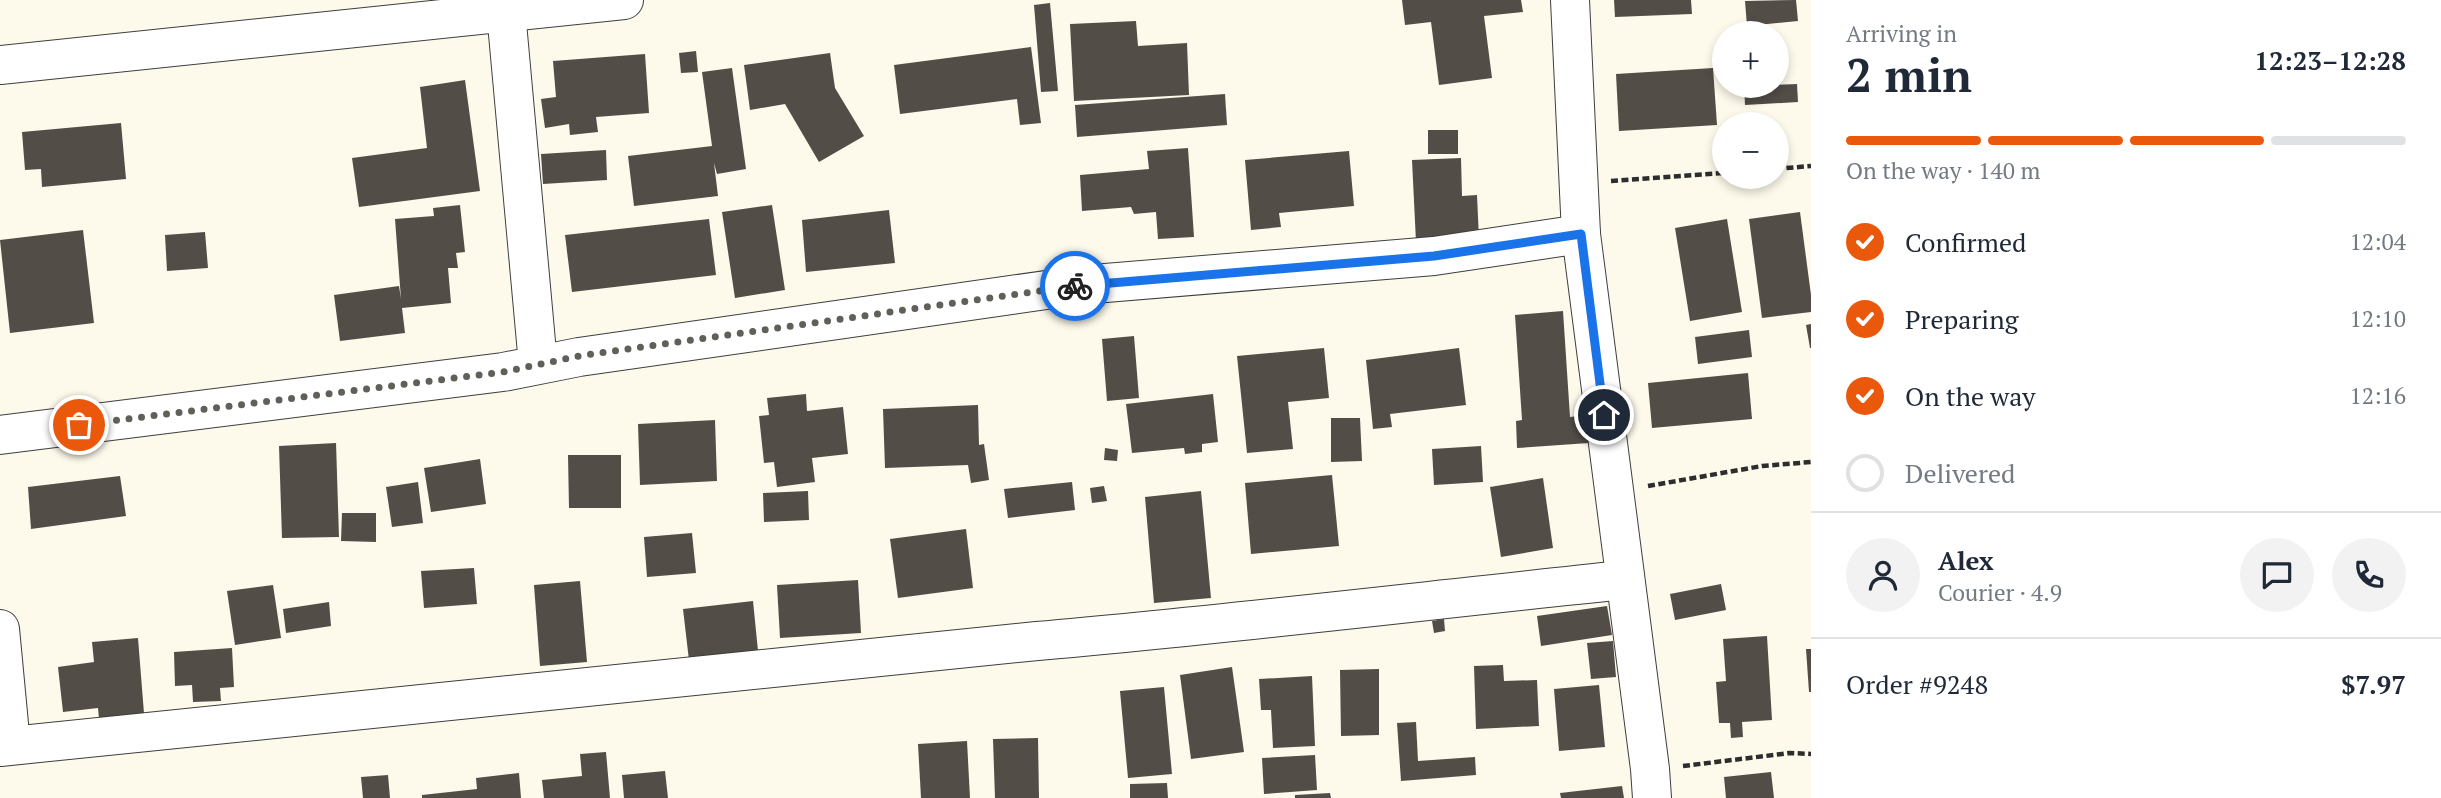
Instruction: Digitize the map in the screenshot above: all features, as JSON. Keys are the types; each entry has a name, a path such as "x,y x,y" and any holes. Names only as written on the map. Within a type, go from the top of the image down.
{"street":[{"path":"0,65 624,0"},
{"path":"1570,0 1581,234 1651,784"},
{"path":"506,12 538,364"},
{"path":"0,435 503,372 538,364 1081,285 1434,256 1581,234"},
{"path":"0,629 6,746 1180,629 1348,608 1624,580"}],"path":[{"path":"1789,168 1811,166"},
{"path":"1579,183 1712,174"},
{"path":"1613,492 1762,466 1811,462"},
{"path":"1651,784 1790,753 1811,754"}],"building":[{"path":"1402,0 1521,0 1523,12 1484,16 1492,78 1439,85 1431,22 1405,25"},
{"path":"1614,0 1691,0 1692,14 1615,17"},
{"path":"1796,0 1798,21 1747,21 1745,1"},
{"path":"1050,3 1058,91 1041,92 1034,5"},
{"path":"1136,21 1138,46 1187,43 1189,95 1074,101 1070,24"},
{"path":"1031,47 1041,123 1020,125 1017,99 900,114 894,65"},
{"path":"696,51 698,72 681,73 679,53"},
{"path":"830,53 835,88 864,136 819,162 785,104 750,110 744,65"},
{"path":"645,54 649,113 596,117 598,132 570,135 569,124 545,128 541,99 556,97 553,61"},
{"path":"732,68 746,169 717,174 714,163 718,196 634,206 628,156 712,146 702,72"},
{"path":"1712,68 1712,98 1715,98 1716,112 1712,112 1712,125 1619,131 1616,74"},
{"path":"465,80 480,191 359,207 352,158 427,148 420,87"},
{"path":"1789,84 1797,84 1798,102 1745,105 1745,98 1789,98"},
{"path":"1225,94 1227,125 1077,137 1075,105"},
{"path":"121,123 126,179 42,187 41,169 25,170 22,132"},
{"path":"1428,130 1458,130 1458,154 1428,154"},
{"path":"1188,148 1194,237 1158,239 1156,212 1134,214 1131,207 1082,211 1080,175 1149,169 1147,151"},
{"path":"606,150 607,180 543,184 541,154"},
{"path":"1349,151 1354,206 1279,213 1281,227 1251,230 1245,160"},
{"path":"1461,158 1462,196 1477,195 1479,239 1416,242 1412,160"},
{"path":"460,205 465,252 456,253 458,268 448,268 451,303 402,308 405,333 340,341 334,295 399,286 401,299 395,219 434,216 433,208"},
{"path":"772,205 785,290 735,298 722,212"},
{"path":"889,210 895,263 806,272 802,220"},
{"path":"1800,212 1811,312 1762,318 1749,219"},
{"path":"709,219 716,275 572,292 565,235"},
{"path":"1727,219 1742,312 1690,321 1675,228"},
{"path":"83,230 94,323 10,333 0,240"},
{"path":"205,232 208,268 167,271 165,235"},
{"path":"1563,311 1570,417 1587,415 1589,443 1517,448 1516,421 1522,420 1515,315"},
{"path":"1811,324 1811,348 1810,348 1806,325"},
{"path":"1749,330 1752,357 1698,364 1695,337"},
{"path":"1134,336 1139,398 1107,401 1102,339"},
{"path":"1324,348 1329,398 1288,402 1293,449 1247,453 1237,356"},
{"path":"1459,348 1466,405 1390,414 1392,427 1373,429 1366,360"},
{"path":"1748,373 1752,419 1652,428 1648,383"},
{"path":"806,394 807,411 843,407 848,454 812,458 815,482 777,487 774,462 764,463 759,416 769,415 767,398"},
{"path":"1213,394 1218,442 1202,444 1202,452 1185,454 1184,448 1132,453 1126,404"},
{"path":"978,405 979,445 984,444 989,480 971,483 968,465 885,468 883,409"},
{"path":"1331,418 1360,418 1362,461 1331,462"},
{"path":"715,420 717,481 640,485 638,424"},
{"path":"336,443 339,537 282,538 279,446"},
{"path":"1481,446 1483,482 1434,485 1432,449"},
{"path":"1105,448 1118,450 1117,461 1104,460"},
{"path":"568,455 621,455 621,508 569,508"},
{"path":"480,459 486,504 431,512 424,468"},
{"path":"1332,475 1339,546 1251,554 1245,483"},
{"path":"120,476 126,516 31,529 28,487"},
{"path":"1543,478 1553,548 1501,557 1490,487"},
{"path":"418,482 423,523 392,527 386,487"},
{"path":"1072,482 1075,510 1008,518 1004,489"},
{"path":"1104,486 1107,501 1092,503 1090,488"},
{"path":"808,491 809,520 764,522 763,493"},
{"path":"1201,491 1211,598 1154,603 1145,497"},
{"path":"342,513 376,513 376,542 341,541"},
{"path":"966,529 973,588 898,598 890,539"},
{"path":"692,533 696,573 647,577 644,537"},
{"path":"474,568 477,604 424,608 421,571"},
{"path":"858,580 861,633 780,638 777,585"},
{"path":"580,581 587,662 540,666 534,585"},
{"path":"1721,584 1726,610 1675,620 1670,594"},
{"path":"273,585 281,638 235,645 227,591"},
{"path":"753,601 759,661 690,669 683,609"},
{"path":"329,602 331,626 286,633 283,609"},
{"path":"1607,606 1612,635 1541,646 1537,616"},
{"path":"1444,619 1445,631 1434,633 1432,621"},
{"path":"1767,636 1772,720 1742,722 1743,737 1731,738 1730,723 1719,723 1716,682 1726,681 1723,639"},
{"path":"138,638 145,726 100,730 98,708 63,712 58,667 94,662 92,642"},
{"path":"1613,641 1616,677 1591,679 1587,643"},
{"path":"232,648 234,687 220,688 221,701 193,702 192,685 175,686 174,652"},
{"path":"1806,649 1811,649 1811,692 1809,692"},
{"path":"1503,665 1504,681 1537,680 1539,726 1476,729 1474,666"},
{"path":"1232,667 1244,752 1191,759 1180,675"},
{"path":"1379,669 1379,735 1341,736 1340,670"},
{"path":"1312,676 1315,746 1273,748 1271,710 1261,710 1259,679"},
{"path":"1599,685 1605,747 1559,751 1554,689"},
{"path":"1164,687 1172,774 1128,778 1120,691"},
{"path":"1416,722 1418,761 1475,757 1476,775 1401,781 1397,723"},
{"path":"1038,738 1039,798 995,798 993,739"},
{"path":"967,741 970,798 921,798 918,744"},
{"path":"606,752 610,798 544,798 542,780 582,776 580,754"},
{"path":"1315,755 1317,790 1264,794 1262,758"},
{"path":"665,771 668,798 624,798 622,775"},
{"path":"1771,772 1774,798 1726,798 1724,777"},
{"path":"519,773 521,798 422,798 422,795 477,789 476,778"},
{"path":"388,775 390,798 363,798 361,777"},
{"path":"1167,783 1168,798 1130,798 1130,784"},
{"path":"1622,786 1624,798 1561,798 1560,793"},
{"path":"1330,793 1331,798 1295,798 1295,795"}],"way so far":[{"path":"79,425 503,372 579,356 1075,286"}],"route":[{"path":"1075,286 1434,256 1581,234 1604,415"}]}
